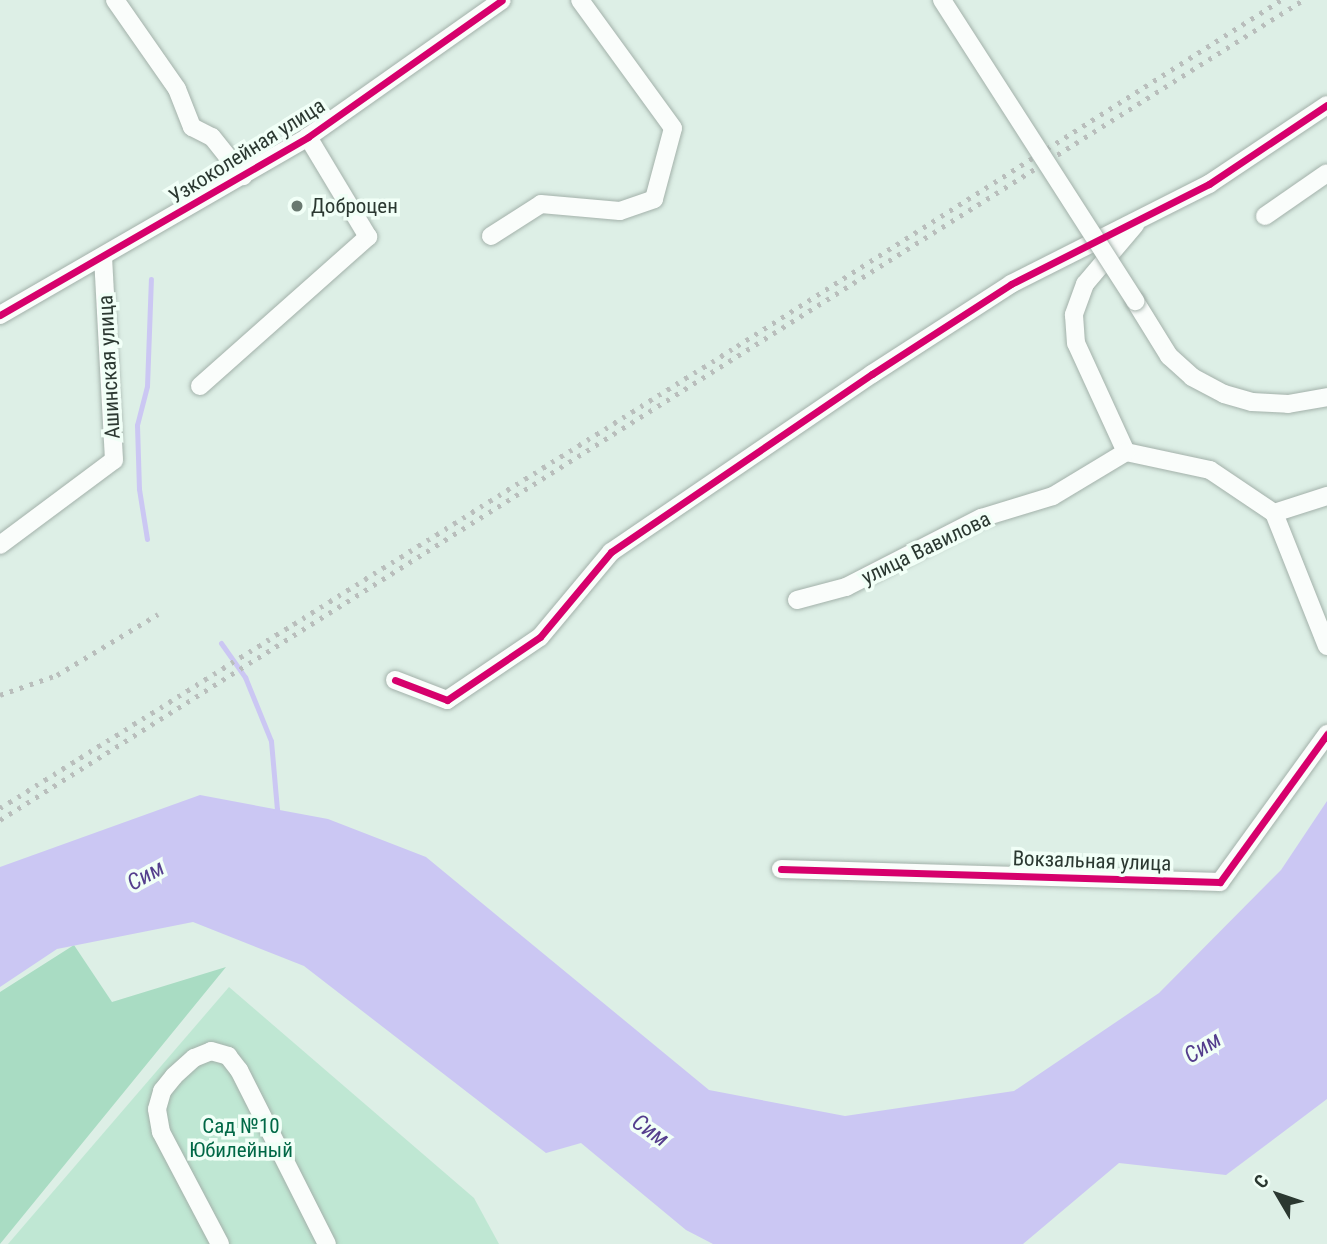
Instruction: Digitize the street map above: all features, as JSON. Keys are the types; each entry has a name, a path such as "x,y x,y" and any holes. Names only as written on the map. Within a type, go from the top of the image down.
{"street":[{"path":"115,0 177,89 191,127 212,137 243,176"},
{"name":"Узкоколейная улица","path":"0,315 243,176 307,136 502,0"},
{"path":"491,236 541,204 620,211 654,200 673,128 580,0"},
{"path":"942,0 1169,356 1192,377 1252,402 1288,404 1327,397"},
{"path":"395,680 447,700 540,636 611,552 1011,284 1209,184 1327,105"},
{"path":"200,386 368,237 307,136"},
{"path":"1265,216 1327,173"},
{"path":"1140,219 1086,284 1074,315 1076,343 1126,453 1210,470 1274,513 1327,646"},
{"name":"Ашинская улица","path":"0,545 114,460 103,257"},
{"name":"улица Вавилова","path":"797,600 846,587 981,518 1054,496 1126,453"},
{"path":"1274,513 1327,496"},
{"name":"Вокзальная улица","path":"781,869 1220,882 1327,734"},
{"path":"220,1244 161,1132 157,1109 162,1091 174,1076 194,1058 211,1051 228,1056 239,1070 327,1244"}],"green space":[{"path":"74,945 112,1002 226,967 0,1244 0,992"},
{"name":"Сад №10 Юбилейный","path":"229,987 474,1198 499,1244 8,1244"}],"water":[{"name":"Сим","path":"200,795 328,819 426,857 709,1090 845,1116 1014,1091 1159,993 1281,870 1327,801 1327,1099 1226,1175 1119,1163 1023,1244 713,1244 686,1230 581,1143 546,1153 304,966 193,922 57,949 0,987 0,867"}],"waterway":[{"path":"147,539 139,489 137,425 147,386 151,279"},
{"path":"221,643 245,677 271,741 277,809 274,815"}],"railway":[{"path":"0,808 737,346 1281,0"},
{"path":"0,820 1303,0"},
{"path":"0,695 57,675 158,614"}],"cycle path":[{"path":"0,315 308,137 502,0"},
{"path":"395,680 447,700 540,637 611,552 872,374 1011,284 1209,184 1327,105"},
{"path":"781,869 1220,882 1327,734"}],"place":[{"name":"Доброцен","path":"297,206"}]}
